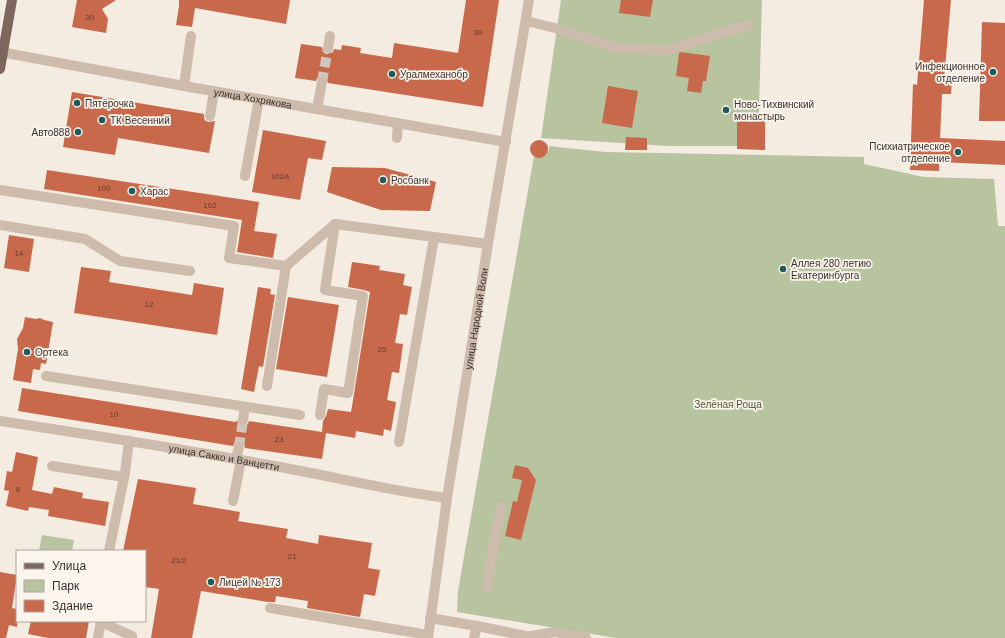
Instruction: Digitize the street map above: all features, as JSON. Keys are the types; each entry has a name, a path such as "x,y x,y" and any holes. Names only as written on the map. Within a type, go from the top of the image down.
{"main road":[{"path":"0,69 1,52 12,0"}],"street":[{"name":"улица Народной Воли","path":"428,636 447,498 529,0"},
{"path":"526,21 554,28 617,48 668,50 748,25"},
{"path":"184,86 191,36"},
{"path":"328,48 330,36"},
{"name":"улица Хохрякова","path":"1,52 184,86 506,142"},
{"path":"317,109 322,82"},
{"path":"210,116 214,91"},
{"path":"245,176 259,99"},
{"path":"397,138 398,123"},
{"path":"0,190 234,226 229,258 286,266"},
{"path":"267,386 286,266 335,224 488,244"},
{"path":"320,415 324,389 348,393 363,296 325,290 335,224"},
{"path":"0,225 85,239 120,261 190,271"},
{"path":"399,442 434,238"},
{"path":"46,376 300,415"},
{"path":"243,420 245,407"},
{"name":"улица Сакко и Ванцетти","path":"0,421 129,441 319,474 418,495 447,498"},
{"path":"109,550 124,477 129,441"},
{"path":"233,501 239,447"},
{"path":"52,466 124,477"},
{"path":"487,587 501,508"},
{"path":"270,608 428,636"},
{"path":"430,618 534,637 555,632 586,638"},
{"path":"98,638 101,622"},
{"path":"103,622 132,636 132,638"},
{"path":"474,638 476,626"}],"green space":[{"path":"561,0 762,0 758,146 669,146 541,138"},
{"name":"Зелёная Роща","path":"549,146 605,152 864,157 864,164 924,177 994,179 998,226 1005,226 1005,638 616,638 457,612 458,591 534,156 544,156 547,151 549,151"},
{"path":"42,535 74,540 72,550 39,550"}],"building":[{"path":"77,0 116,0 102,9 108,19 106,33 72,27"},
{"path":"179,0 290,0 286,24 195,8 192,27 176,25"},
{"name":"Уралмеханобр","path":"466,0 499,0 483,107 328,83 326,77 323,76 317,78 316,81 295,78 301,44 322,47 324,53 327,54 333,52 334,49 341,50 342,45 361,48 360,53 392,58 394,43 458,53"},
{"path":"621,0 653,0 650,17 619,13"},
{"name":"Психиатрическое отделение","path":"924,0 951,0 944,79 952,79 951,94 942,94 940,138 1005,141 1005,165 939,162 939,171 910,170 913,84 917,85"},
{"name":"Инфекционное отделение","path":"982,22 1005,23 1005,121 979,121"},
{"path":"679,53 710,56 706,81 703,81 701,93 687,91 689,78 676,76"},
{"path":"608,86 638,91 632,128 602,123"},
{"path":"72,92 204,114 204,119 206,121 215,121 209,153 118,138 115,155 63,147"},
{"path":"749,113 754,113 760,120 765,120 765,150 737,149 737,119 743,119"},
{"path":"263,130 326,141 322,160 308,158 300,200 252,192"},
{"path":"626,137 647,138 647,150 625,150"},
{"path":"539,140 545,143 548,149 545,155 539,158 533,155 530,149 533,143"},
{"path":"332,167 385,168 436,182 430,211 381,210 327,192"},
{"path":"47,170 259,202 254,231 277,234 273,258 237,252 242,220 44,189"},
{"path":"9,235 34,239 29,272 4,268"},
{"path":"352,262 380,266 379,270 405,274 403,285 412,287 407,315 400,314 395,343 403,344 399,373 392,372 387,400 396,402 391,431 384,429 383,436 356,431 355,438 326,433 322,459 245,448 244,443 240,441 235,442 233,446 18,411 22,388 236,422 237,420 239,425 242,426 248,424 249,421 322,432 323,421 328,409 351,412 370,292 348,287"},
{"path":"81,267 111,271 109,282 192,295 194,283 224,288 217,335 74,313"},
{"path":"258,287 271,289 270,294 275,295 263,367 259,366 254,392 241,389"},
{"path":"288,297 339,305 327,377 276,369"},
{"path":"25,317 36,319 40,318 53,322 46,364 41,363 40,370 33,369 31,383 13,380 18,349 17,339 23,328"},
{"path":"16,452 38,457 32,490 52,494 54,487 83,493 82,498 109,502 105,526 48,516 49,510 29,507 28,511 6,506 9,491 4,490 7,471 12,472"},
{"path":"515,465 528,468 536,480 521,540 505,536 513,501 517,502 522,480 512,478"},
{"name":"Лицей № 173","path":"138,479 196,488 193,504 240,512 238,521 288,529 286,538 318,544 319,535 372,543 368,568 380,570 375,596 364,594 360,617 307,608 308,601 276,596 275,602 268,602 201,591 192,638 151,638 159,589 146,587 146,550 123,550"},
{"path":"0,572 16,575 12,608 16,609 17,627 9,625 6,638 0,638"},
{"path":"31,622 89,622 86,638 48,638 28,634"}],"tunnel":[{"path":"322,82 328,48"},
{"path":"239,447 243,420"}],"place":[{"name":"Инфекционное отделение","path":"993,72"},
{"name":"Уралмеханобр","path":"392,74"},
{"name":"Пятёрочка","path":"77,103"},
{"name":"Ново-Тихвинский монастырь","path":"726,110"},
{"name":"ТК Весенний","path":"102,120"},
{"name":"Авто888","path":"78,132"},
{"name":"Психиатрическое отделение","path":"958,152"},
{"name":"Росбанк","path":"383,180"},
{"name":"Харас","path":"132,191"},
{"name":"Аллея 280 летию Екатеринбурга","path":"783,269"},
{"name":"Ортека","path":"27,352"},
{"name":"Лицей № 173","path":"211,582"}]}
